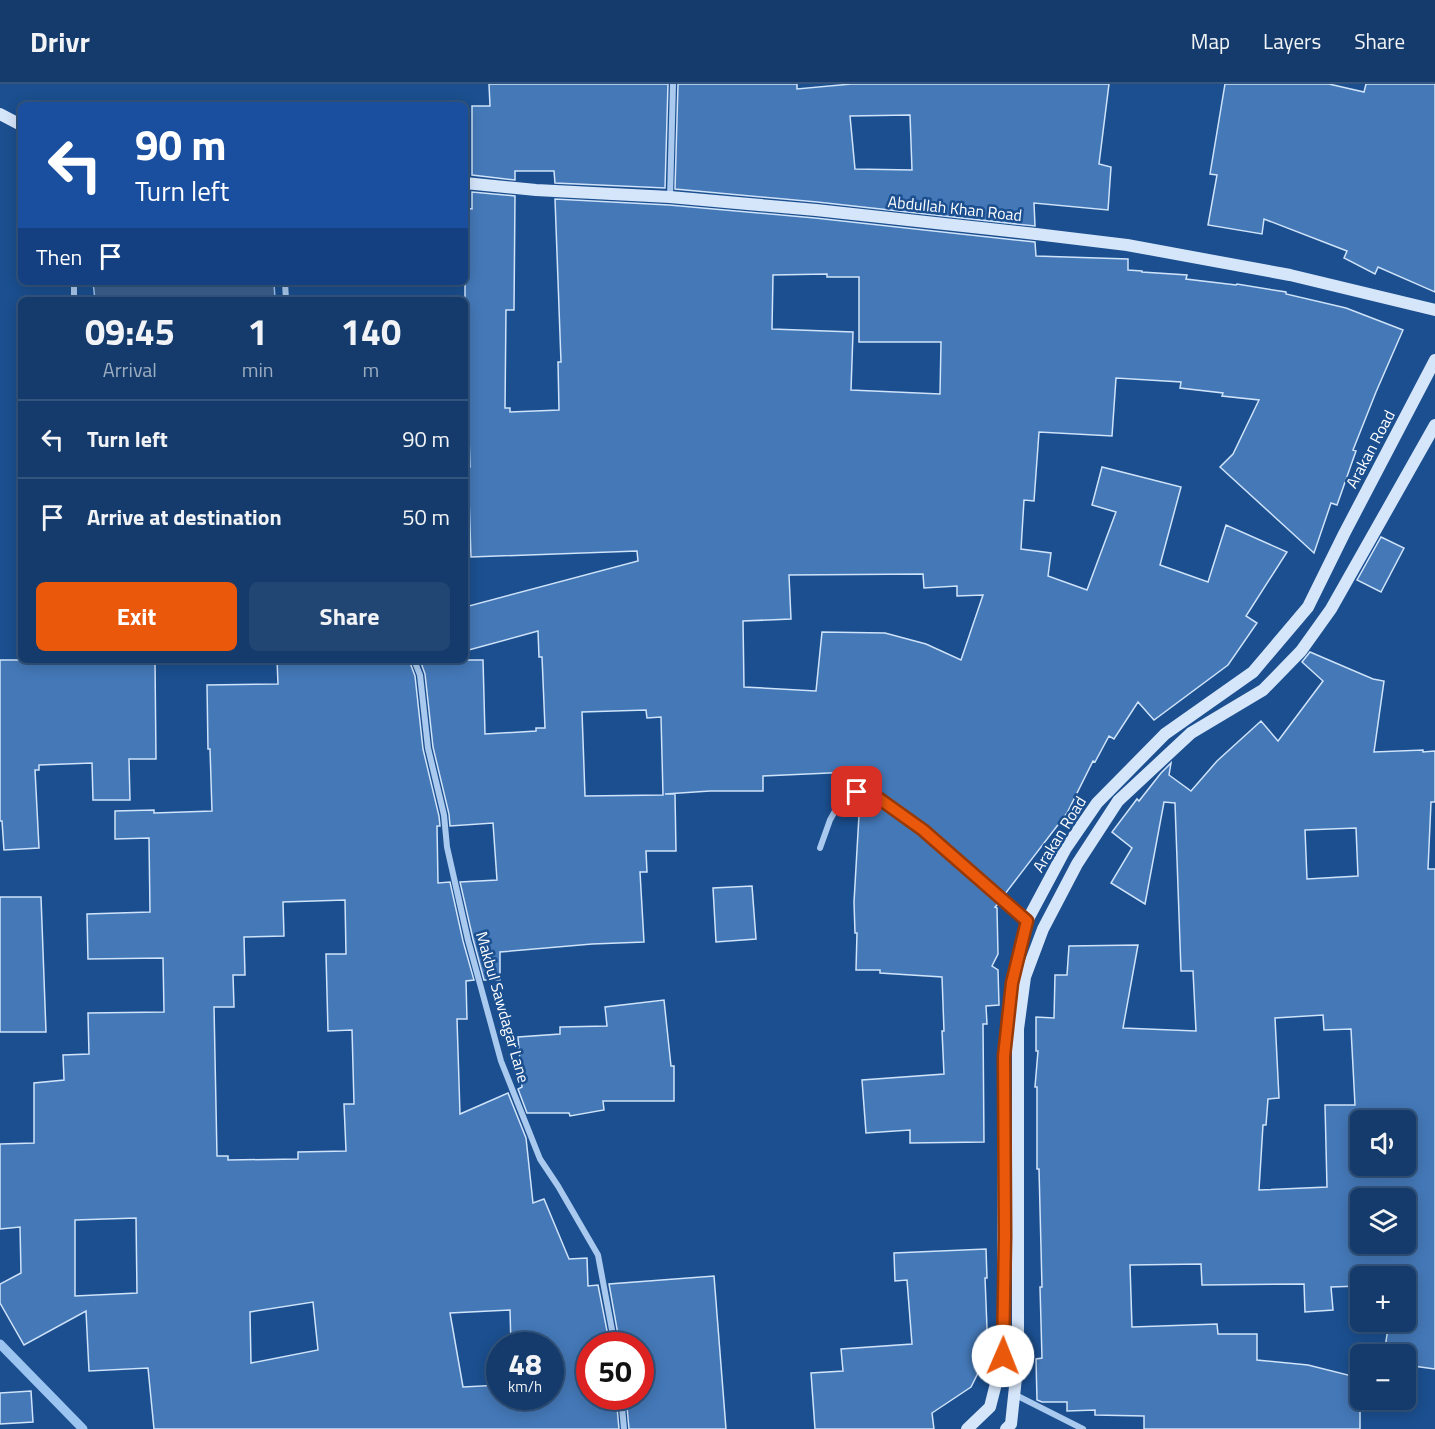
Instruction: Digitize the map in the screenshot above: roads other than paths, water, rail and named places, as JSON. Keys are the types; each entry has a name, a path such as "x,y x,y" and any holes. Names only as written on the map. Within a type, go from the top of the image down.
{"main road":[{"path":"0,114 18,123"},
{"name":"Abdullah Khan Road","path":"468,183 536,190 670,197 933,222 1127,245 1290,275 1435,310"},
{"name":"Arakan Road","path":"967,1429 990,1407 1003,1356 1004,1056 1012,983 1027,921 1066,848 1097,803 1166,734 1253,672 1308,607 1435,360"},
{"name":"Arakan Road","path":"1006,1429 1011,1424 1018,1359 1018,1029 1024,977 1043,929 1077,864 1118,801 1191,733 1263,690 1301,651 1331,609 1435,425"}],"street":[{"path":"670,197 673,84"},
{"name":"Makbul Sawdagar Lane","path":"415,663 420,675 428,748 444,815 447,847 468,940 501,1061 540,1159 598,1255 612,1332"},
{"path":"820,848 830,820 840,802 857,792 874,795 923,830 1027,921"},
{"path":"1014,1394 1083,1429"},
{"path":"622,1410 624,1429"}],"water":[{"path":"93,285 274,285 275,297 95,297"}],"waterway":[{"path":"0,1344 83,1429"}]}
